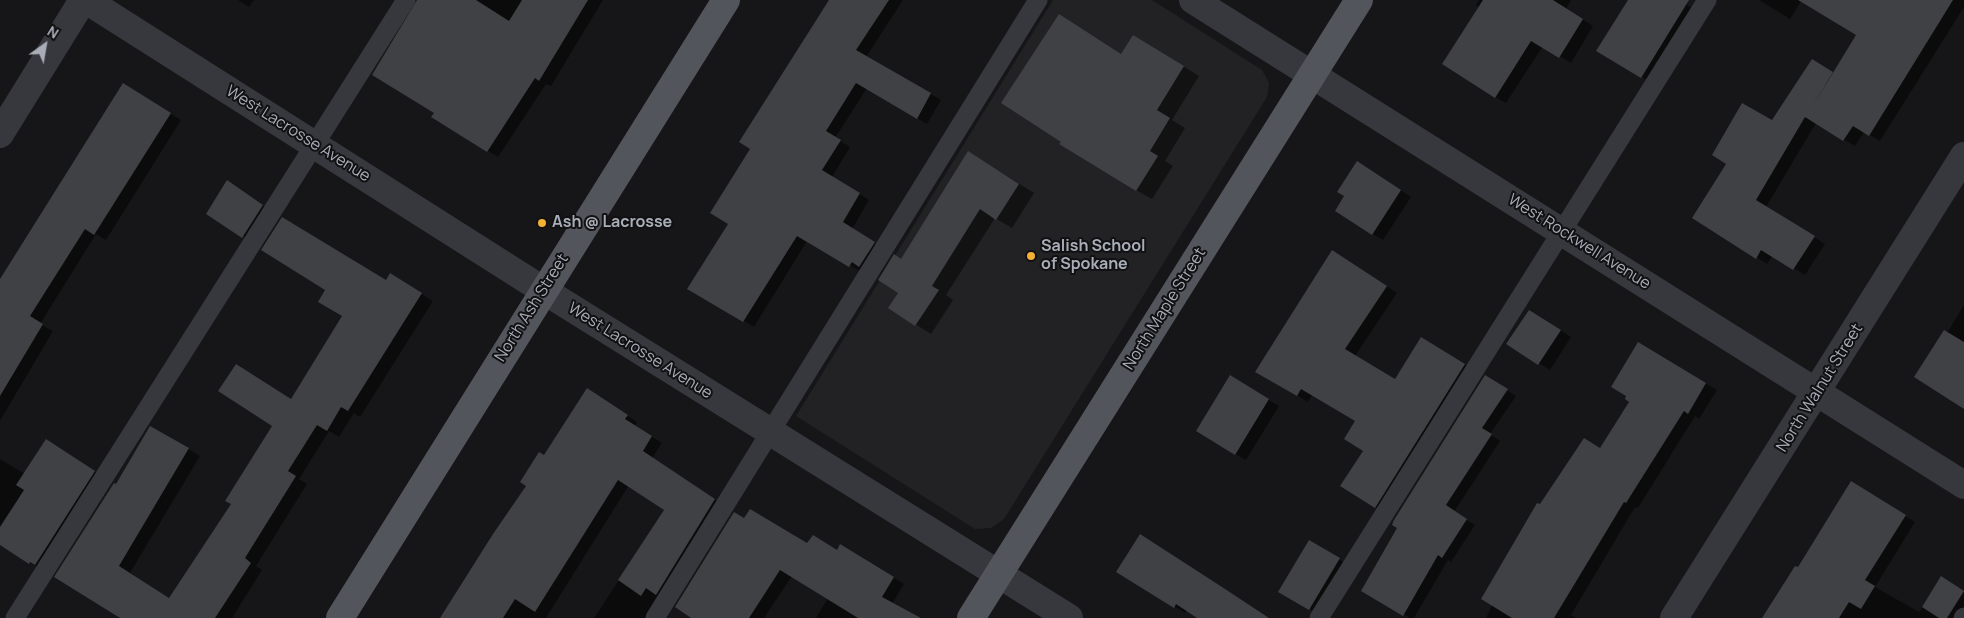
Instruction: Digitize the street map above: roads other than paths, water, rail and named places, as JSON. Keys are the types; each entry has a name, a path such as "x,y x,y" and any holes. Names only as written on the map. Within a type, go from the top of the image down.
{"main road":[{"name":"North Ash Street","path":"340,618 543,290 726,0"},
{"name":"North Maple Street","path":"971,618 1359,0"}],"street":[{"path":"0,134 85,0"},
{"name":"West Lacrosse Avenue","path":"85,0 543,290 1069,618"},
{"name":"West Rockwell Avenue","path":"1193,0 1964,485"},
{"name":"North Walnut Street","path":"1674,618 1964,156"}],"lane":[{"path":"15,618 406,0"},
{"path":"655,618 1038,0"},
{"path":"1320,618 1561,230 1707,0"}],"place":[{"name":"Ash @ Lacrosse","path":"542,223"},
{"name":"Salish School of Spokane","path":"1031,256"}]}
